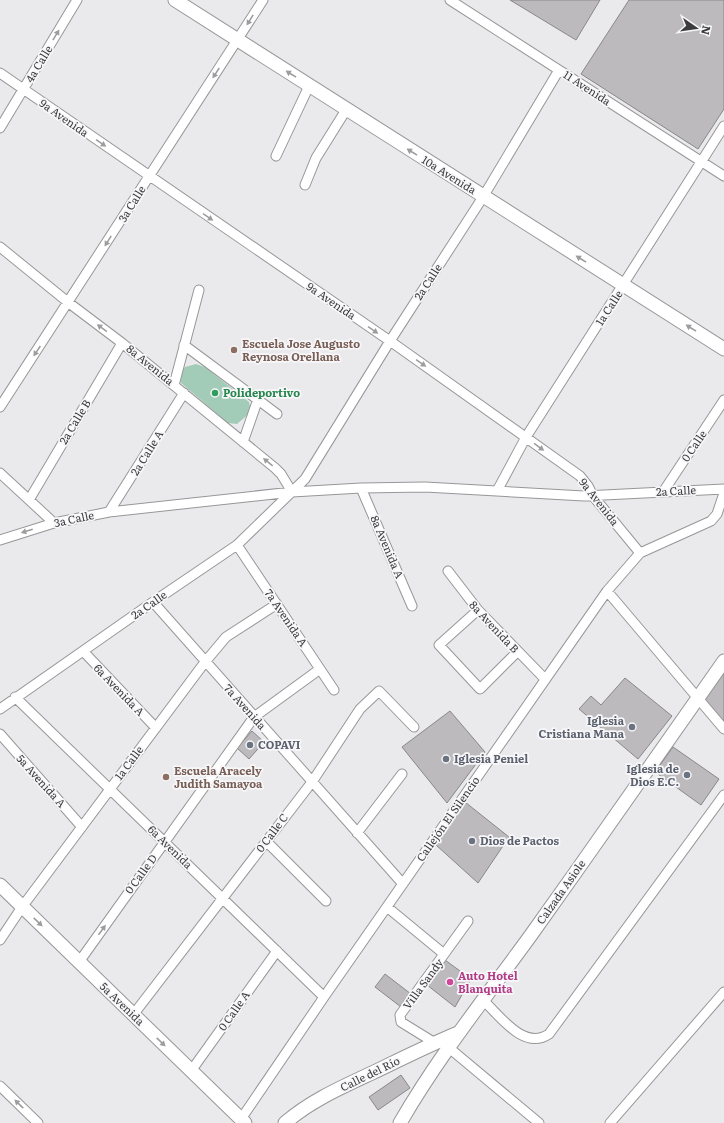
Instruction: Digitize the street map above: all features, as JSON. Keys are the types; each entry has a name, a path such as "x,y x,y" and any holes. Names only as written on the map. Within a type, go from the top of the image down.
{"main road":[{"name":"10a Avenida","path":"175,0 724,349"},
{"name":"Calzada Asiole","path":"400,1123 418,1092 448,1047 724,661"},
{"name":"5a Avenida","path":"0,885 243,1121"},
{"name":"Calle del Río","path":"285,1123 299,1111 349,1084 459,1033"}],"street":[{"name":"4a Calle","path":"0,128 78,0"},
{"name":"3a Calle","path":"0,407 238,41 263,0"},
{"name":"11 Avenida","path":"450,0 724,176"},
{"name":"2a Calle","path":"0,709 15,697 237,545 305,479 390,341 483,197 559,70"},
{"name":"9a Avenida","path":"0,73 390,341 580,476 588,486 593,496 640,553"},
{"path":"276,156 310,86"},
{"path":"305,185 316,158 346,110"},
{"name":"1a Calle","path":"496,490 526,437 724,126"},
{"name":"8a Avenida","path":"0,247 68,303 122,343 243,442 281,474 292,492"},
{"path":"174,385 199,290"},
{"name":"2a Calle B","path":"29,500 122,343"},
{"path":"184,345 277,414"},
{"name":"2a Calle A","path":"109,512 184,393"},
{"path":"243,442 258,400"},
{"name":"0 Calle","path":"663,492 724,400"},
{"path":"0,473 54,523"},
{"name":"2a Calle","path":"292,492 362,488 424,487 593,496 724,489"},
{"name":"8a Avenida A","path":"362,488 412,606"},
{"name":"3a Calle","path":"0,540 54,523 109,512 292,492"},
{"name":"Callejón El Silencio","path":"243,1121 324,997 544,679 607,591 640,553 711,521 717,514 724,493"},
{"name":"7a Avenida A","path":"237,545 334,690"},
{"name":"8a Avenida B","path":"448,571 478,610 544,679"},
{"path":"607,591 724,729"},
{"name":"7a Avenida","path":"153,602 403,884"},
{"name":"1a Calle","path":"0,940 22,907 205,662 226,637 277,604"},
{"path":"478,610 439,645 480,689 517,652"},
{"name":"6a Avenida A","path":"83,651 156,728"},
{"name":"0 Calle D","path":"79,962 254,717 320,669"},
{"name":"0 Calle C","path":"133,1014 312,782 360,709 379,691 414,727"},
{"name":"6a Avenida","path":"15,697 324,997"},
{"name":"5a Avenida A","path":"0,734 82,827"},
{"path":"357,833 402,774"},
{"path":"483,1000 525,1038 540,1038 549,1034 724,795"},
{"path":"266,841 326,901"},
{"name":"Villa Sandy","path":"387,907 444,954"},
{"name":"Villa Sandy","path":"435,1043 401,1022 400,1015 468,921"},
{"name":"0 Calle A","path":"191,1071 277,951"},
{"path":"610,1123 724,992"},
{"path":"448,1047 540,1123"},
{"path":"0,1086 38,1123"}],"green space":[{"name":"Polideportivo","path":"196,364 205,367 249,402 251,412 237,424 228,423 181,383 180,374 185,367"}],"building":[{"path":"510,0 600,0 576,40"},
{"path":"629,0 724,0 724,109 698,149 581,74"},
{"path":"724,669 724,722 702,698"},
{"name":"Iglesia Cristiana Mana","path":"625,678 672,716 638,759 579,709 591,696 601,705"},
{"name":"Iglesia Peniel","path":"450,711 485,752 447,803 402,747"},
{"name":"COPAVI","path":"252,731 264,742 249,759 237,748"},
{"name":"Iglesia de Dios E.C.","path":"673,747 719,779 701,805 655,772"},
{"name":"Dios de Pactos","path":"465,802 509,837 478,883 436,845"},
{"name":"Auto Hotel Blanquita","path":"445,960 471,979 455,1007 427,985"},
{"path":"385,974 411,994 401,1007 375,987"},
{"path":"401,1075 410,1088 378,1110 369,1097"}],"place":[{"name":"Escuela Jose Augusto Reynosa Orellana","path":"234,350"},
{"name":"Polideportivo","path":"215,393"},
{"name":"Iglesia Cristiana Mana","path":"632,727"},
{"name":"COPAVI","path":"250,745"},
{"name":"Iglesia Peniel","path":"446,759"},
{"name":"Iglesia de Dios E.C.","path":"687,775"},
{"name":"Escuela Aracely Judith Samayoa","path":"166,777"},
{"name":"Dios de Pactos","path":"472,841"},
{"name":"Auto Hotel Blanquita","path":"450,982"}]}
